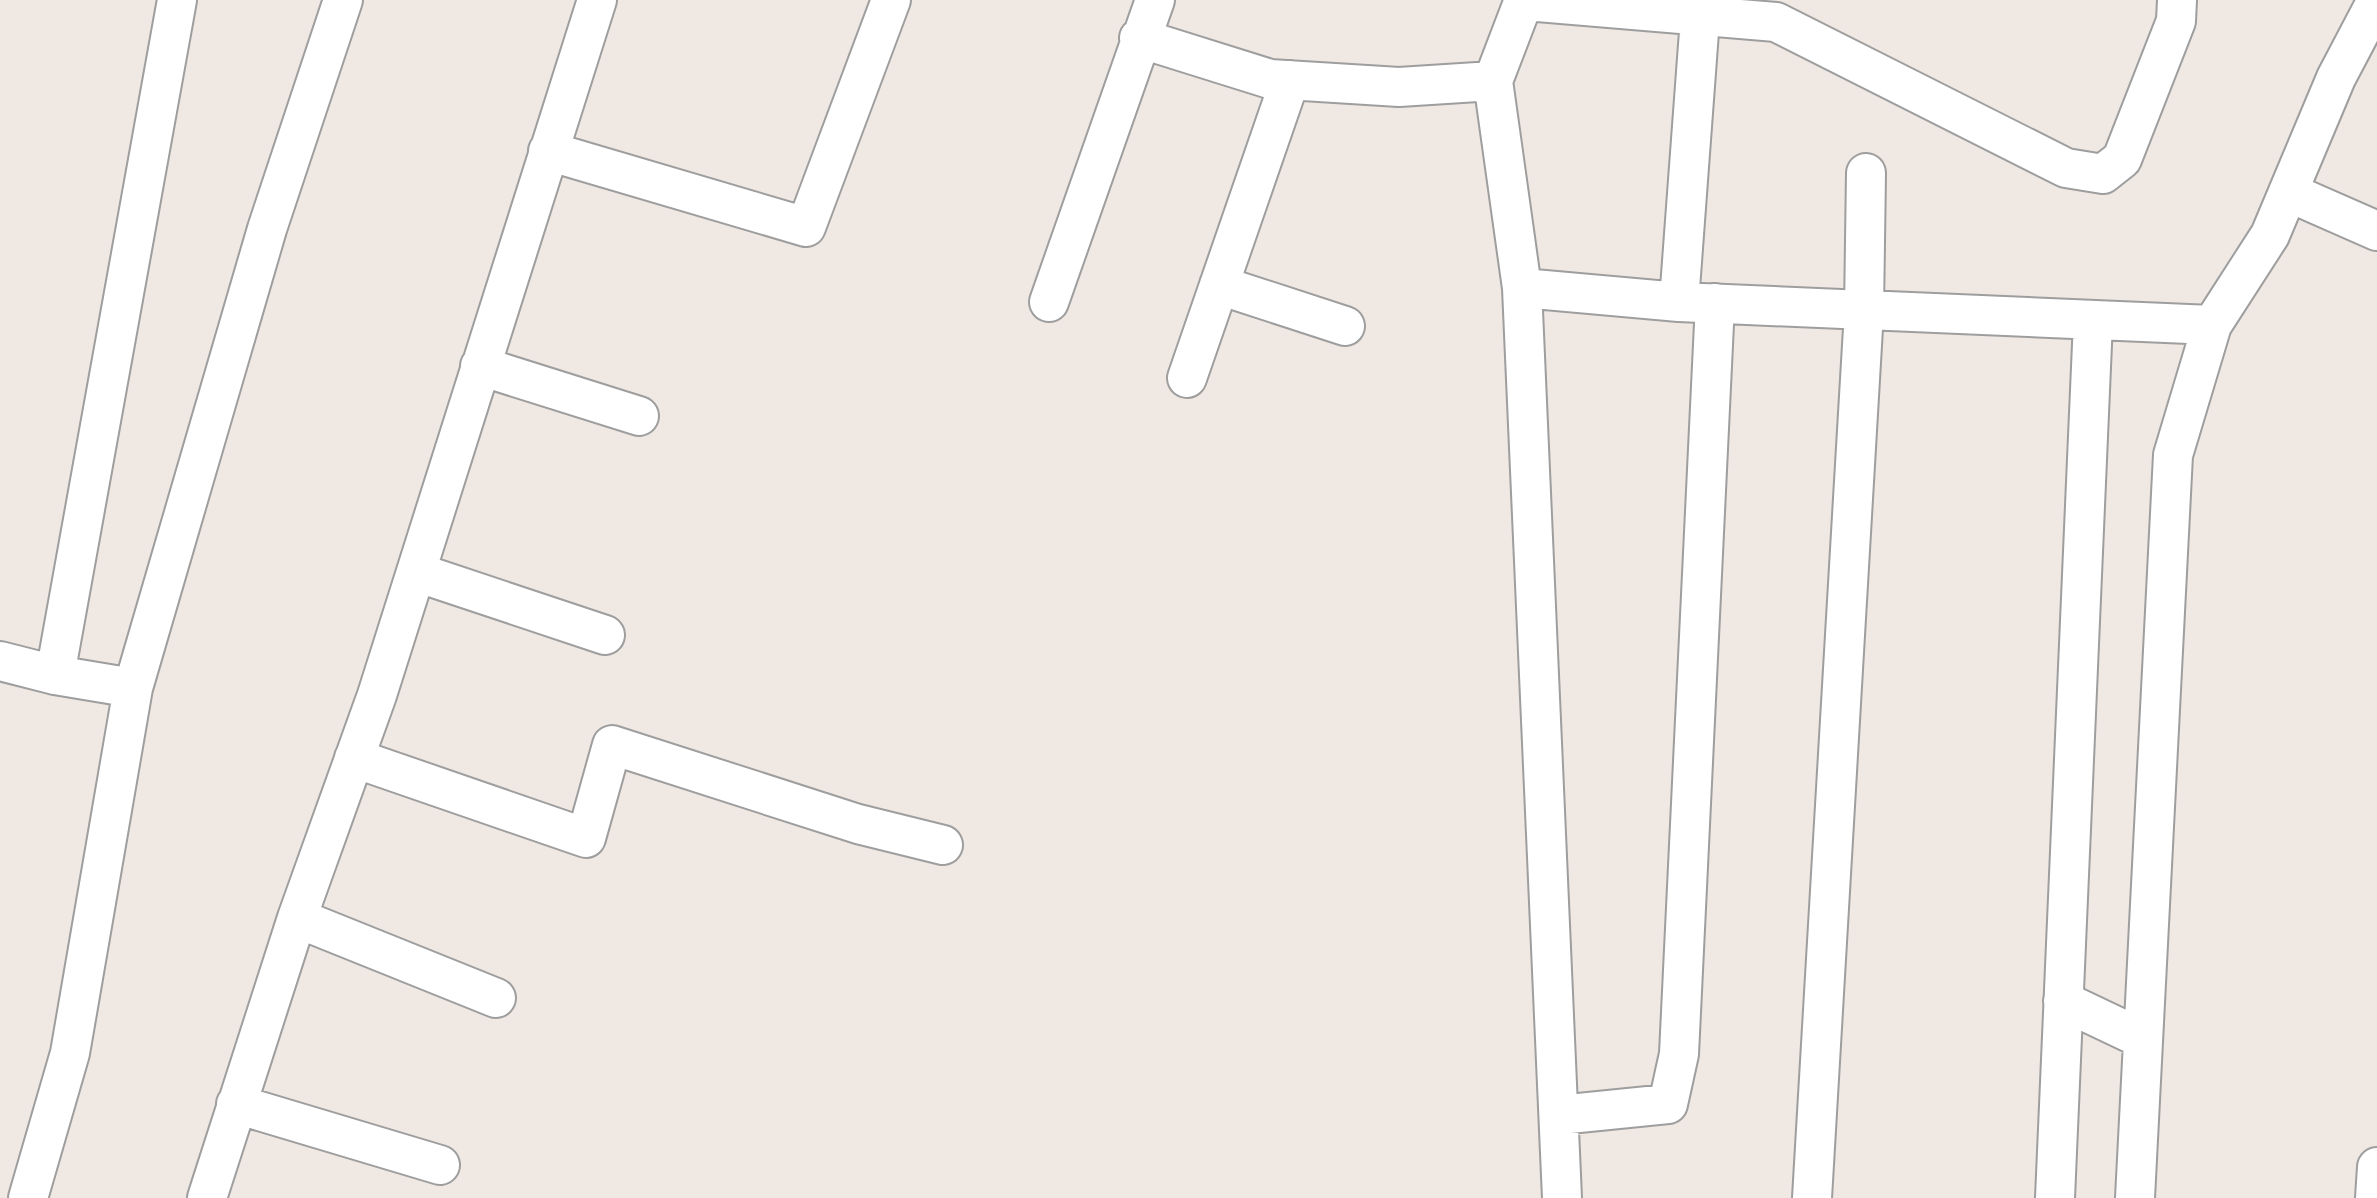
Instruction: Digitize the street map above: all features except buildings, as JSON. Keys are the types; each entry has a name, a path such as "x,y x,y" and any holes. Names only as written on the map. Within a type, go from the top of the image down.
{"street":[{"path":"55,675 177,0"},
{"path":"28,1198 71,1053 133,688 267,229 343,0"},
{"path":"207,1198 297,918 416,572 597,0"},
{"path":"548,151 806,228 891,0"},
{"path":"1049,302 1139,38 1155,0"},
{"path":"1562,1198 1522,288 1493,81 1524,0 1700,18 1776,22 2066,168 2103,174 2122,159 2176,21 2177,0"},
{"path":"2135,1198 2173,455 2212,326 2270,235 2336,78 2377,0"},
{"path":"1559,1115 1668,1104 1679,1054 1697,302 1700,18"},
{"path":"1139,38 1270,79 1399,87 1493,81"},
{"path":"1187,378 1290,80"},
{"path":"1812,1198 1864,311 1866,173"},
{"path":"2288,192 2377,231"},
{"path":"1219,285 1345,326"},
{"path":"1522,288 1697,302 2212,326"},
{"path":"2055,1198 2094,321"},
{"path":"480,366 639,416"},
{"path":"416,572 605,635"},
{"path":"0,661 55,675 133,688"},
{"path":"354,758 586,838 612,745 858,824 943,845"},
{"path":"297,918 496,998"},
{"path":"2063,1002 2143,1039"},
{"path":"236,1104 440,1165"},
{"path":"2375,1198 2377,1167"}]}
